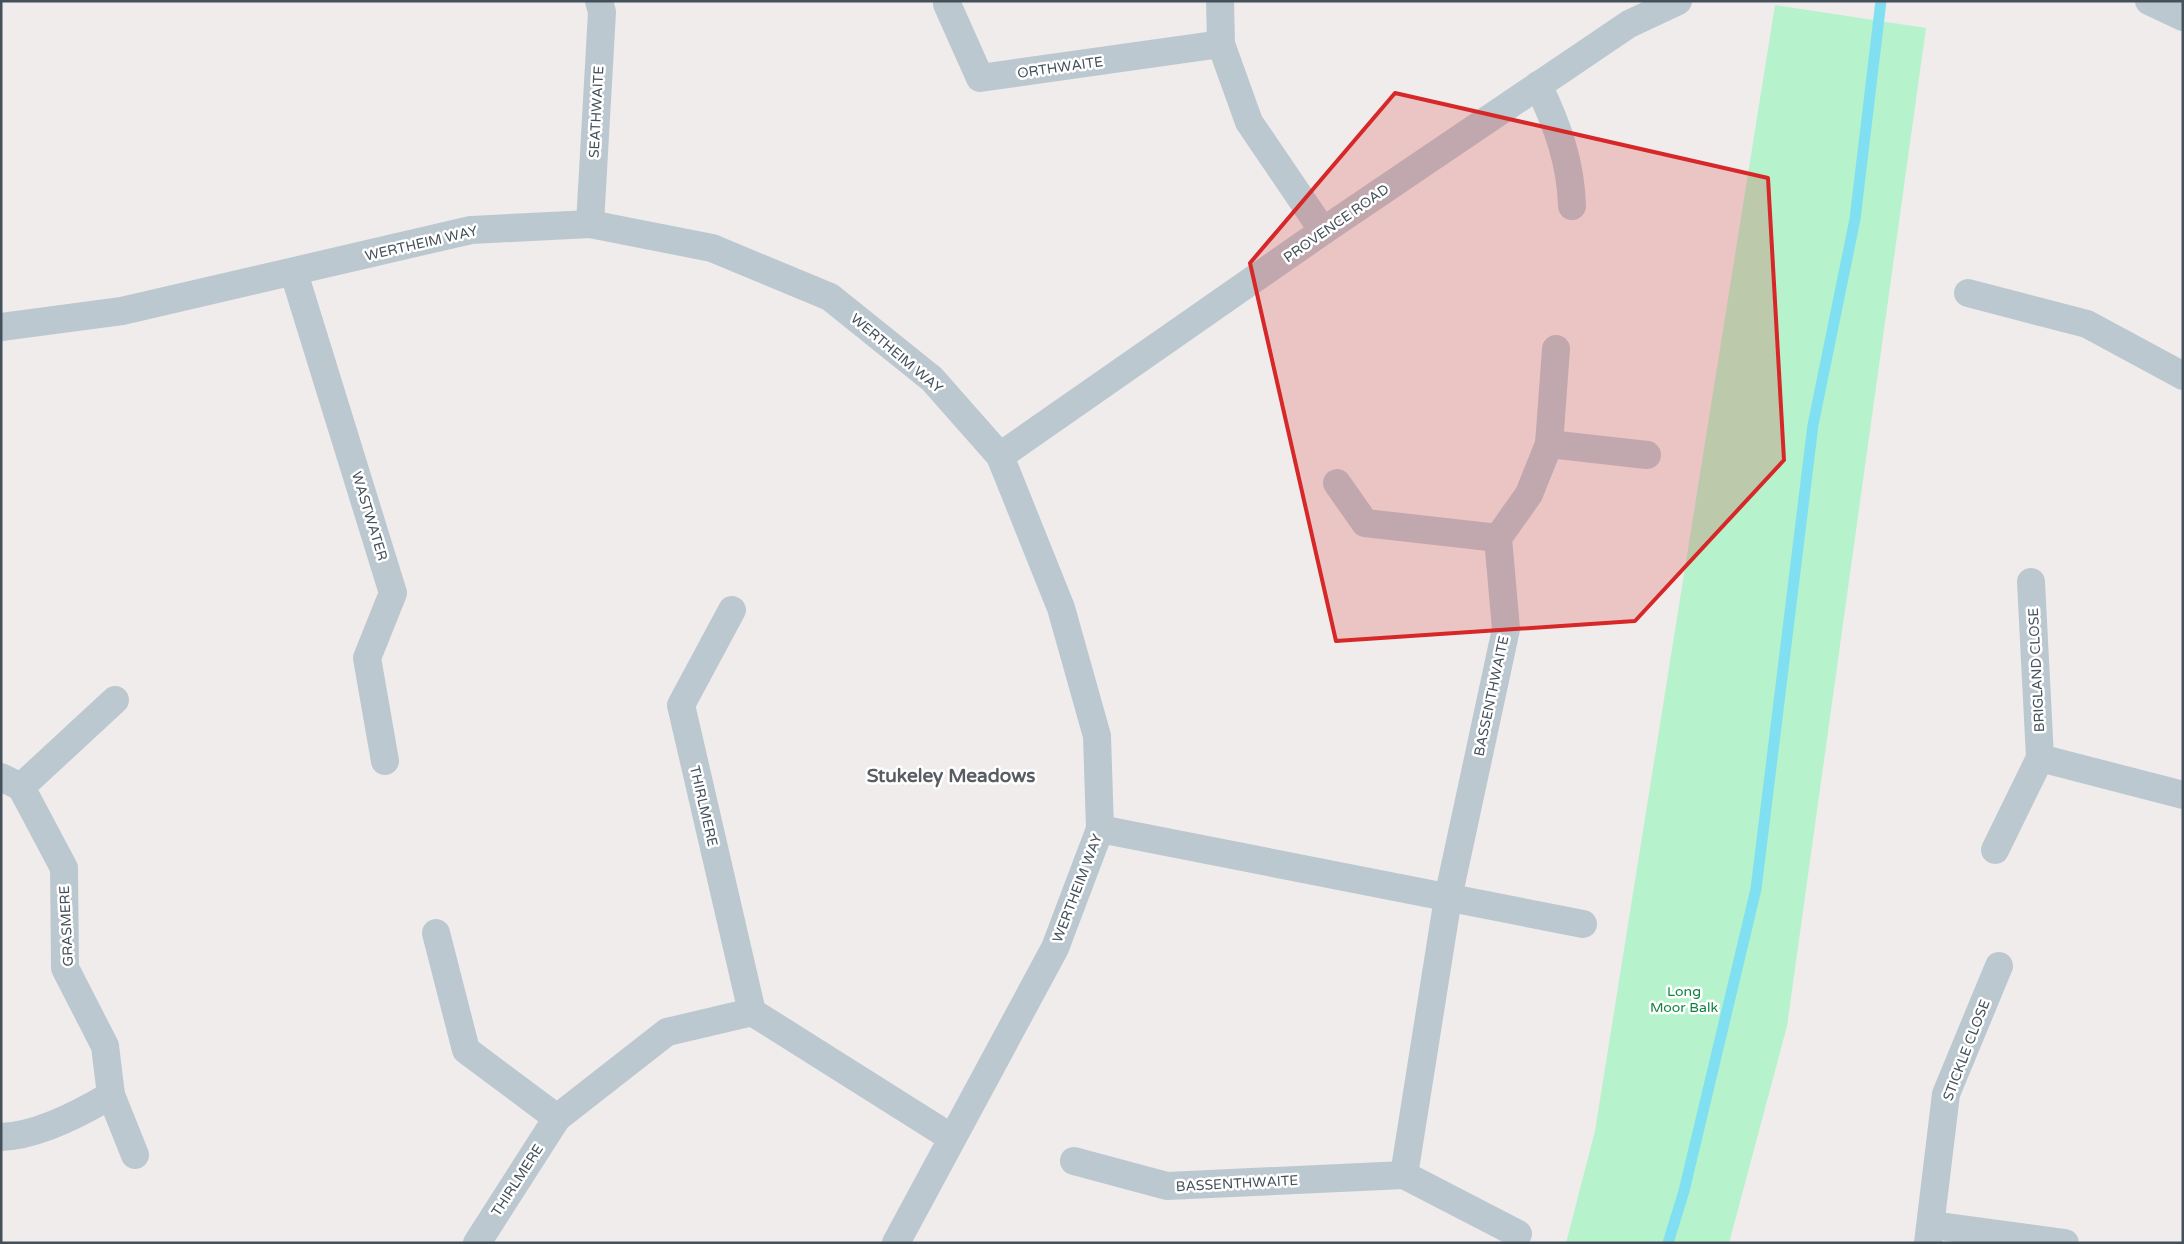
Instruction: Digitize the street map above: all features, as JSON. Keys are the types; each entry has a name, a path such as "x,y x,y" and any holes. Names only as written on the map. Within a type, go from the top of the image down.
{"street":[{"name":"SEATHWAITE","path":"590,224 602,12 599,1"},
{"path":"1220,1 1222,44 1249,122 1323,231"},
{"name":"PROVENCE ROAD","path":"1000,456 1323,231 1538,85 1629,24 1678,1"},
{"path":"2149,1 2183,17"},
{"name":"ORTHWAITE","path":"947,4 980,78 1222,44"},
{"path":"1538,85 1558,126 1571,182 1572,206"},
{"name":"WERTHEIM WAY","path":"1,327 122,311 294,273 471,230 590,224 712,248 830,297 932,379 1000,456 1061,608 1097,736 1100,829 1055,948 896,1243"},
{"name":"WASTWATER","path":"294,273 393,592 367,658 385,761"},
{"path":"1968,294 2087,324 2183,376"},
{"path":"1337,483 1365,522 1498,538 1528,494 1549,444 1556,349"},
{"path":"1549,444 1647,455"},
{"name":"BASSENTHWAITE","path":"1074,1161 1167,1186 1404,1174 1448,898 1506,630 1498,538"},
{"name":"BRIGLAND CLOSE","path":"1995,850 2040,758 2032,582"},
{"name":"THIRLMERE","path":"477,1243 557,1118 667,1032 752,1012 681,705 732,610"},
{"name":"GRASMERE","path":"115,700 11,782 64,868 65,968 104,1046 111,1095 136,1155"},
{"path":"2040,758 2183,795"},
{"path":"1100,829 1583,924"},
{"path":"436,933 466,1050 557,1118"},
{"name":"STICKLE CLOSE","path":"1999,966 1946,1094 1930,1234 2065,1243"},
{"path":"752,1012 952,1138"},
{"path":"1,1137 18,1137 86,1110 111,1095"},
{"path":"1404,1174 1518,1234"}],"highlighted area":[{"path":"1395,93 1768,178 1784,460 1635,621 1336,641 1250,263"}],"green space":[{"name":"Long Moor Balk","path":"1775,5 1926,28 1787,1026 1729,1243 1566,1243 1595,1131"}],"waterway":[{"path":"1668,1243 1684,1191 1756,889 1813,425 1855,219 1881,1"}],"district":[{"name":"Stukeley Meadows","path":"951,775"}]}
